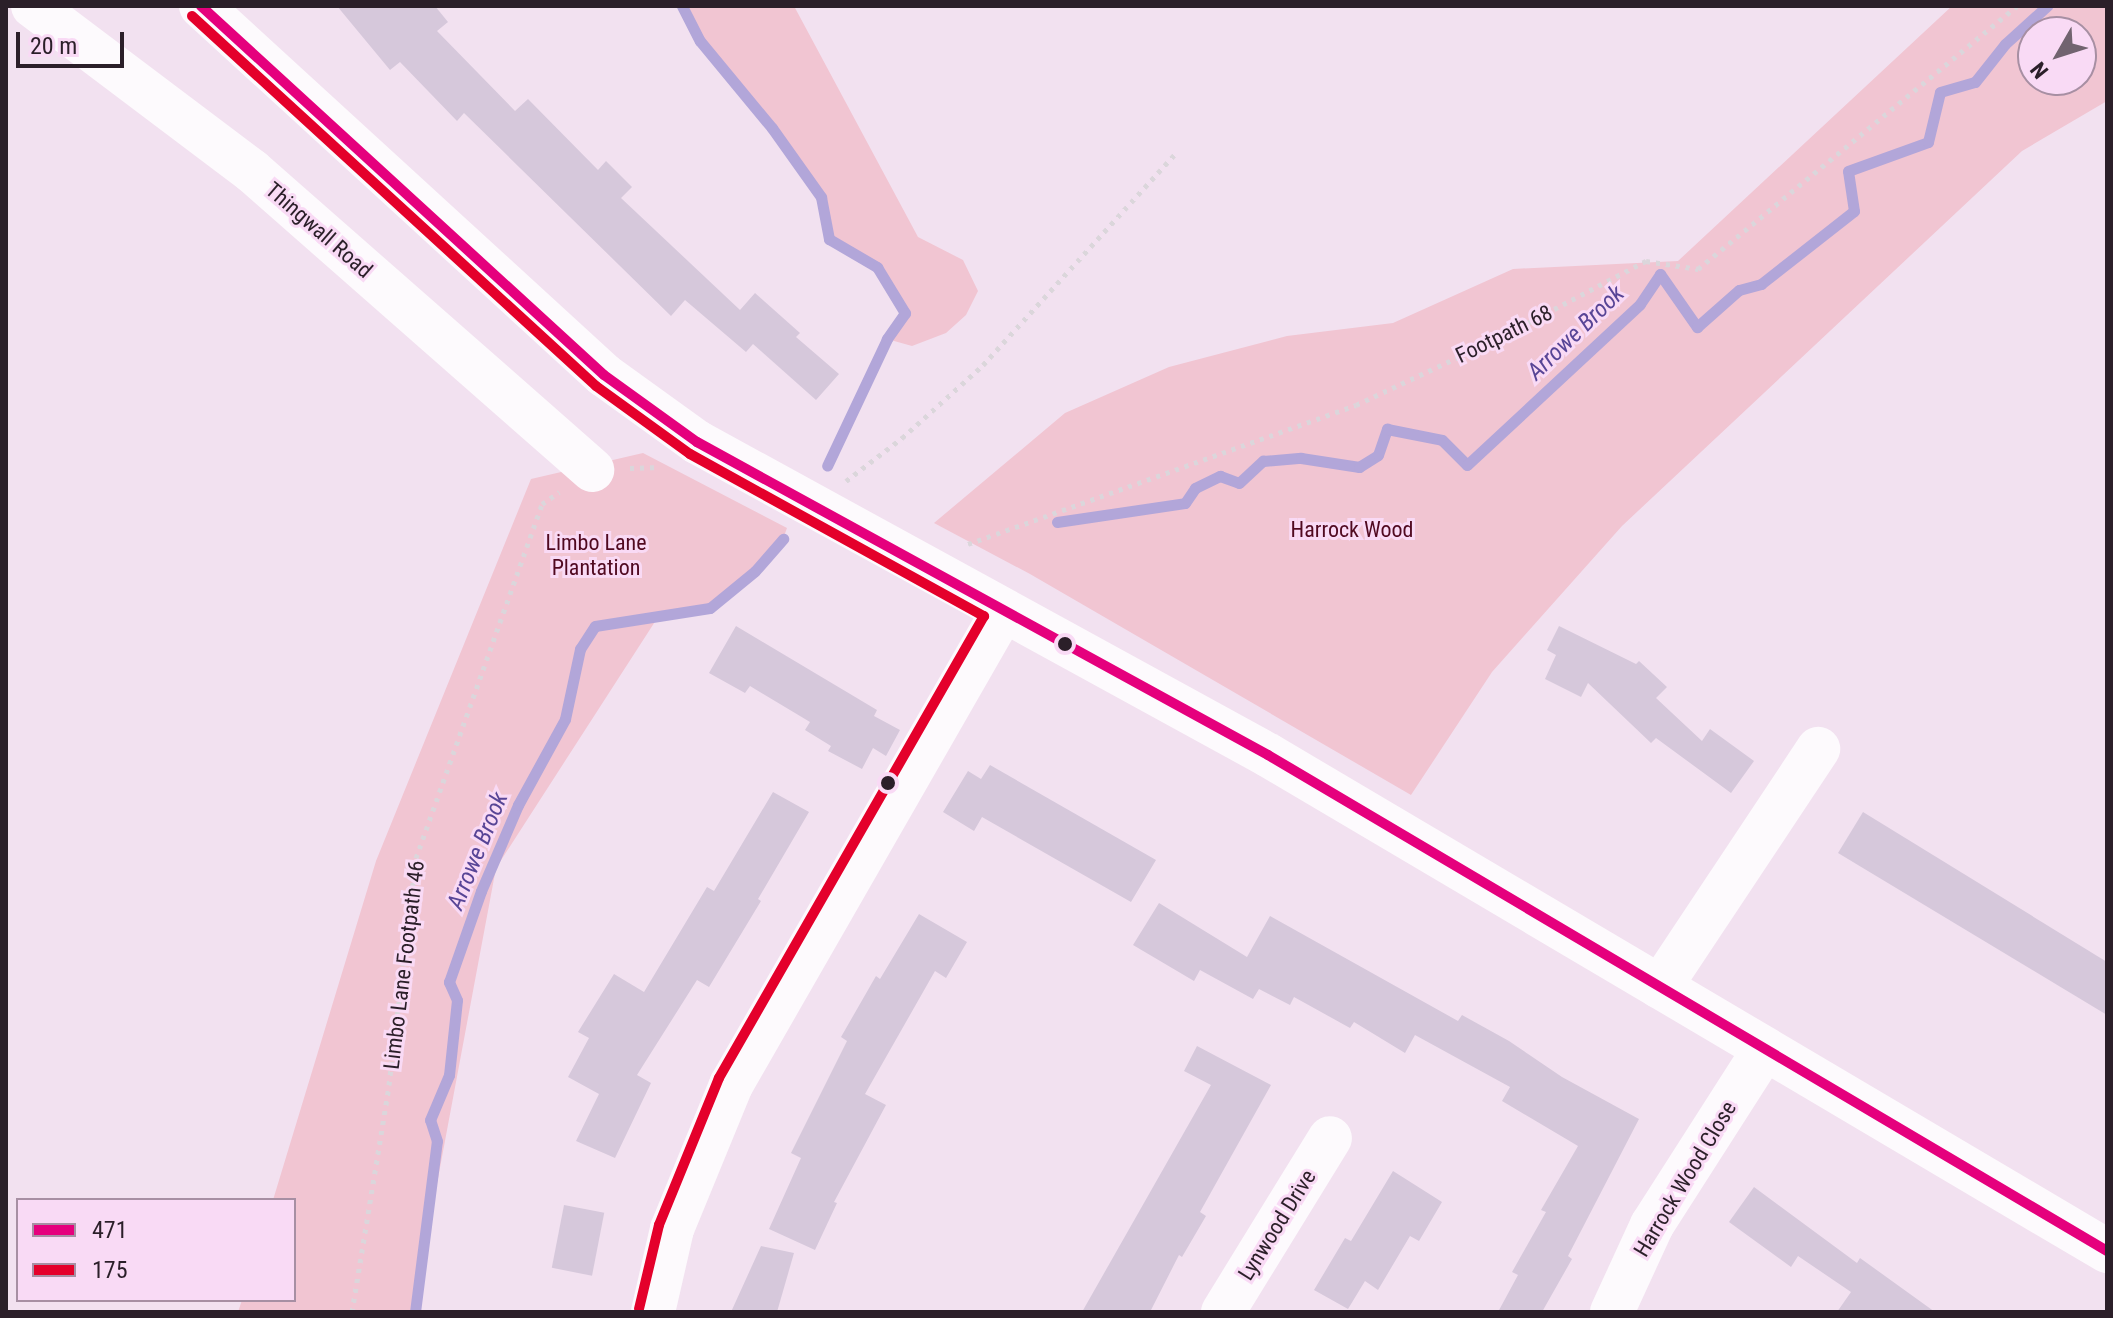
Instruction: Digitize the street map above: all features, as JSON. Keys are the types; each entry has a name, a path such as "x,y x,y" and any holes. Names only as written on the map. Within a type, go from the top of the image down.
{"street":[{"name":"Thingwall Road","path":"33,6 252,171 592,470"},
{"path":"201,6 604,375 697,442 1268,755 2107,1251"},
{"path":"653,1312 672,1229 731,1085 1003,611"},
{"path":"1660,987 1818,749"},
{"name":"Harrock Wood Close","path":"1612,1312 1652,1225 1764,1050"},
{"name":"Lynwood Drive","path":"1223,1312 1330,1138"}],"path":[{"name":"Footpath 68","path":"924,568 980,538 1356,405 1501,337 1646,261 1698,269 2017,6"},
{"path":"813,506 902,438 983,365 1174,155"},
{"path":"592,470 670,466 697,442"},
{"name":"Limbo Lane Footpath 46","path":"352,1312 389,1085 416,858 542,504 592,470"}],"green space":[{"path":"682,6 794,6 918,237 963,260 978,291 966,315 946,333 912,346 887,339 905,312 877,267 829,239 821,197 772,128 700,41"},
{"name":"Harrock Wood","path":"1952,6 2107,6 2107,101 2022,151 1622,526 1492,672 1411,795 1030,574 934,523 1065,413 1169,367 1287,336 1393,323 1513,269 1678,261"},
{"name":"Limbo Lane Plantation","path":"643,453 787,528 783,539 755,571 710,608 658,617 496,868 413,1312 238,1312 241,1302 296,1302 296,1198 274,1198 376,861 531,479"}],"building":[{"path":"337,6 435,6 448,22 437,31 515,111 528,99 598,170 606,161 632,187 621,198 740,310 755,293 800,333 796,337 839,374 816,400 753,344 746,352 685,300 671,316 464,113 457,121 400,62 390,70"},
{"path":"736,626 877,710 874,716 900,730 886,756 873,748 862,769 828,751 831,746 805,730 810,722 750,686 745,693 709,673"},
{"path":"1559,626 1636,664 1639,661 1667,687 1656,698 1702,741 1710,729 1754,761 1731,793 1656,738 1651,743 1588,683 1581,697 1545,679 1556,655 1547,650"},
{"path":"990,765 1156,860 1131,902 982,817 974,831 943,812 968,771 981,779"},
{"path":"773,792 809,812 758,899 761,901 709,987 697,980 637,1075 651,1083 615,1158 576,1141 599,1094 568,1077 589,1038 578,1032 614,974 644,992 707,887 714,891"},
{"path":"1863,812 2107,962 2107,1015 1838,853"},
{"path":"1159,903 1247,957 1270,916 1458,1021 1462,1015 1509,1041 1562,1077 1639,1119 1568,1256 1572,1259 1542,1312 1498,1312 1518,1275 1512,1272 1546,1212 1541,1210 1578,1146 1502,1101 1510,1087 1415,1035 1405,1053 1354,1022 1350,1028 1294,997 1290,1005 1259,989 1253,999 1200,970 1194,981 1133,945"},
{"path":"919,914 967,942 946,978 935,971 865,1094 886,1105 834,1202 837,1203 815,1250 769,1229 801,1158 791,1153 847,1041 841,1037 876,976 880,979"},
{"path":"1197,1046 1271,1085 1200,1212 1206,1216 1182,1257 1179,1255 1150,1312 1082,1312 1211,1085 1184,1071"},
{"path":"1393,1171 1442,1202 1419,1241 1410,1236 1378,1290 1365,1281 1348,1309 1314,1290 1345,1238 1351,1241"},
{"path":"1754,1187 1857,1263 1860,1258 1935,1312 1837,1312 1851,1292 1798,1256 1791,1267 1729,1222"},
{"path":"564,1205 604,1213 592,1276 552,1268"},
{"path":"761,1246 794,1253 777,1312 731,1312"}],"waterway":[{"path":"682,6 700,41 772,128 821,197 829,239 877,267 905,313 887,339 827,466"},
{"name":"Arrowe Brook","path":"1057,522 1185,503 1195,488 1220,476 1239,483 1263,461 1301,458 1359,467 1378,455 1387,429 1442,440 1467,465 1640,304 1660,274 1697,327 1739,290 1761,284 1854,211 1848,171 1928,142 1940,92 1975,82 2005,44 2047,6"},
{"name":"Arrowe Brook","path":"415,1312 437,1141 430,1120 449,1075 457,1000 449,982 481,891 518,805 565,719 580,649 595,626 710,608 755,571 783,539"}],"transit line":[{"name":"471","path":"201,6 604,375 697,442 1268,755 2107,1251"},
{"name":"175","path":"192,16 596,386 690,454 984,616 719,1078 659,1225 639,1309"}]}
